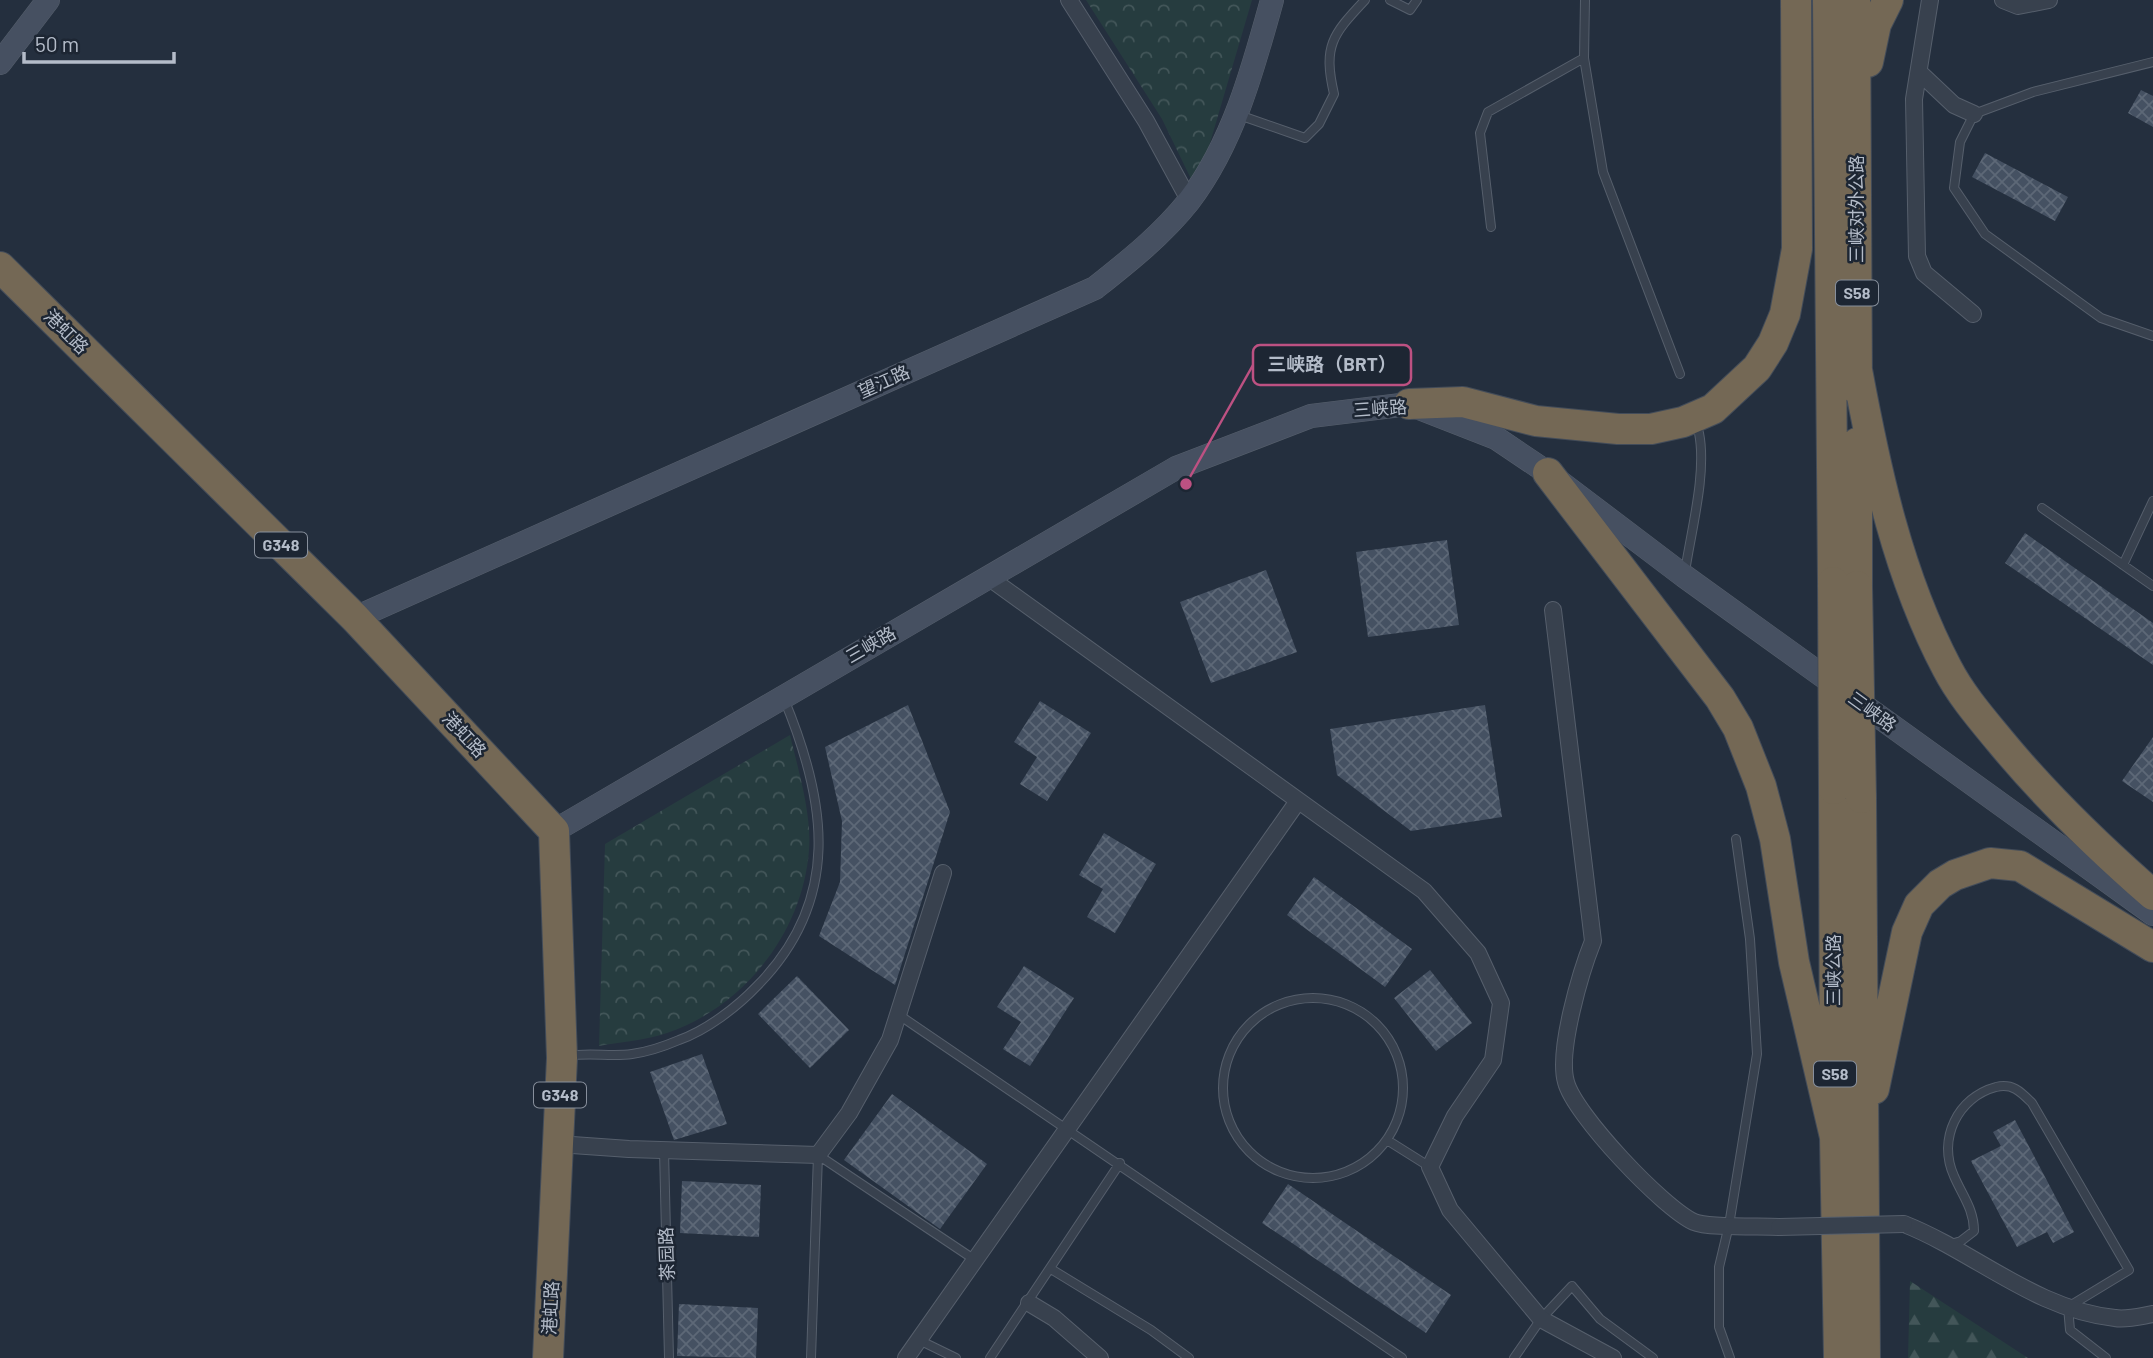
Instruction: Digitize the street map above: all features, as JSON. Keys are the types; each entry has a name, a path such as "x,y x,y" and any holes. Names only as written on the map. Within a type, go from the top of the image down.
{"highway":[{"path":"1409,404 1463,402 1536,421 1618,429 1651,429 1683,422 1713,409 1757,368 1773,344 1785,314 1797,248 1796,0"},
{"name":"三峡对外公路","path":"1828,0 1845,584"},
{"name":"三峡对外公路","path":"1845,584 1857,370 1855,0"},
{"path":"1857,114 1876,24 1888,0"},
{"name":"港虹路","path":"0,267 355,618 554,831 562,1058 548,1358"},
{"path":"1857,370 1876,476 1899,553 1914,596 1948,669 1969,704 2043,792 2086,836 2153,895"},
{"path":"1548,472 1713,689 1738,728 1761,786 1776,839 1794,962 1848,1140"},
{"name":"三峡公路","path":"1839,1358 1848,1140 1845,584"},
{"path":"1848,1140 1908,932 1919,905 1940,884 1971,867 1990,863 2020,866 2153,947"},
{"name":"三峡公路","path":"1848,1140 1865,1358"}],"main road":[{"path":"0,63 48,0"},
{"name":"望江路","path":"355,618 1095,288 1147,247 1189,200 1236,114 1272,0"},
{"name":"三峡路","path":"554,831 1176,468 1311,416 1409,404 1496,438 1548,472 1684,576 2153,914"}],"street":[{"path":"1069,0 1146,121 1189,200"},
{"path":"1930,0 1914,99 1919,266 1973,314"},
{"path":"2003,0 2018,6 2049,0"},
{"path":"1919,72 1954,105 1974,114"},
{"path":"988,577 1424,891 1478,953 1501,1003 1493,1060 1455,1116 1430,1167 1450,1210 1541,1319 1613,1358"},
{"path":"1553,610 1593,942 1581,971 1566,1050 1566,1081 1584,1116 1646,1184 1695,1223 1779,1227 1904,1224 2023,1287 2068,1307 2117,1319 2153,1314"},
{"path":"906,1358 1066,1127 1298,801"},
{"path":"558,1144 818,1155 849,1113 890,1040 943,873"},
{"path":"1029,1303 1054,1318 1100,1358"}],"lane":[{"path":"1236,114 1305,138 1319,124 1334,93 1329,72 1329,46 1365,0"},
{"path":"1390,0 1410,10 1417,0"},
{"path":"1585,0 1584,58 1603,172 1680,374"},
{"path":"1491,227 1480,133 1488,112 1584,58"},
{"path":"2153,62 2033,92 1974,114 1960,142 1954,188 1985,234 2101,318 2153,336"},
{"path":"1684,576 1697,493 1699,433"},
{"path":"2123,565 2153,501"},
{"path":"2042,508 2153,586"},
{"path":"562,1058 633,1054 681,1040 740,1004 780,962 805,919 819,863 818,805 805,750 783,696"},
{"path":"1730,1358 1720,1327 1719,1267 1729,1225 1757,1054 1750,939 1736,839"},
{"path":"1323,998 1353,1006 1378,1025 1390,1042 1403,1081 1400,1112 1387,1140 1366,1161 1332,1175 1313,1178 1285,1174 1259,1161 1235,1131 1226,1114 1222,1086 1227,1058 1240,1033 1263,1012 1292,999 1323,998"},
{"path":"899,1016 1120,1163 1402,1358"},
{"path":"1948,1245 1961,1241 1974,1231 1970,1208 1953,1174 1947,1147 1952,1126 1961,1108 1981,1091 2001,1086 2018,1088 2039,1114 2129,1270 2068,1307 2070,1330 2106,1358"},
{"path":"1387,1140 1430,1167"},
{"name":"茶园路","path":"664,1150 670,1358"},
{"path":"818,1155 975,1261"},
{"path":"811,1358 818,1155"},
{"path":"990,1358 1120,1163"},
{"path":"1051,1269 1151,1330 1189,1358"},
{"path":"1514,1358 1541,1319 1572,1286 1600,1319 1653,1358"},
{"path":"919,1340 956,1358"}],"green space":[{"path":"1086,0 1252,0 1200,177 1192,181 1162,119"},
{"path":"790,735 806,807 809,850 795,910 782,937 765,962 744,985 721,1005 695,1021 667,1033 599,1046 605,844"},
{"path":"1910,1281 2028,1358 1908,1358"}],"building":[{"path":"2141,90 2153,96 2153,127 2128,113"},
{"path":"1985,153 2068,197 2055,221 1972,177"},
{"path":"2025,533 2153,623 2153,665 2005,563"},
{"path":"1447,540 1459,625 1368,637 1356,552"},
{"path":"1266,570 1297,652 1211,683 1180,602"},
{"path":"1040,701 1091,733 1047,801 1020,784 1037,757 1014,742"},
{"path":"908,705 950,812 895,985 819,936 840,882 842,821 825,747"},
{"path":"1485,705 1502,817 1411,831 1337,775 1330,729"},
{"path":"2153,737 2153,802 2122,781"},
{"path":"1104,833 1156,864 1115,933 1087,917 1103,889 1079,875"},
{"path":"1314,877 1412,949 1385,987 1287,915"},
{"path":"1024,966 1074,998 1030,1066 1003,1049 1021,1022 997,1007"},
{"path":"1430,970 1472,1023 1436,1051 1394,998"},
{"path":"797,976 849,1030 810,1068 758,1014"},
{"path":"702,1054 727,1124 674,1140 650,1072"},
{"path":"892,1094 987,1164 940,1229 844,1160"},
{"path":"2015,1120 2074,1232 2053,1243 2047,1232 2017,1247 1971,1161 2001,1146 1993,1132"},
{"path":"682,1181 761,1185 759,1237 680,1233"},
{"path":"1288,1184 1451,1295 1426,1333 1262,1223"},
{"path":"679,1304 758,1308 756,1358 677,1356"}],"place":[{"name":"三峡路（BRT）","path":"1186,484"}]}
